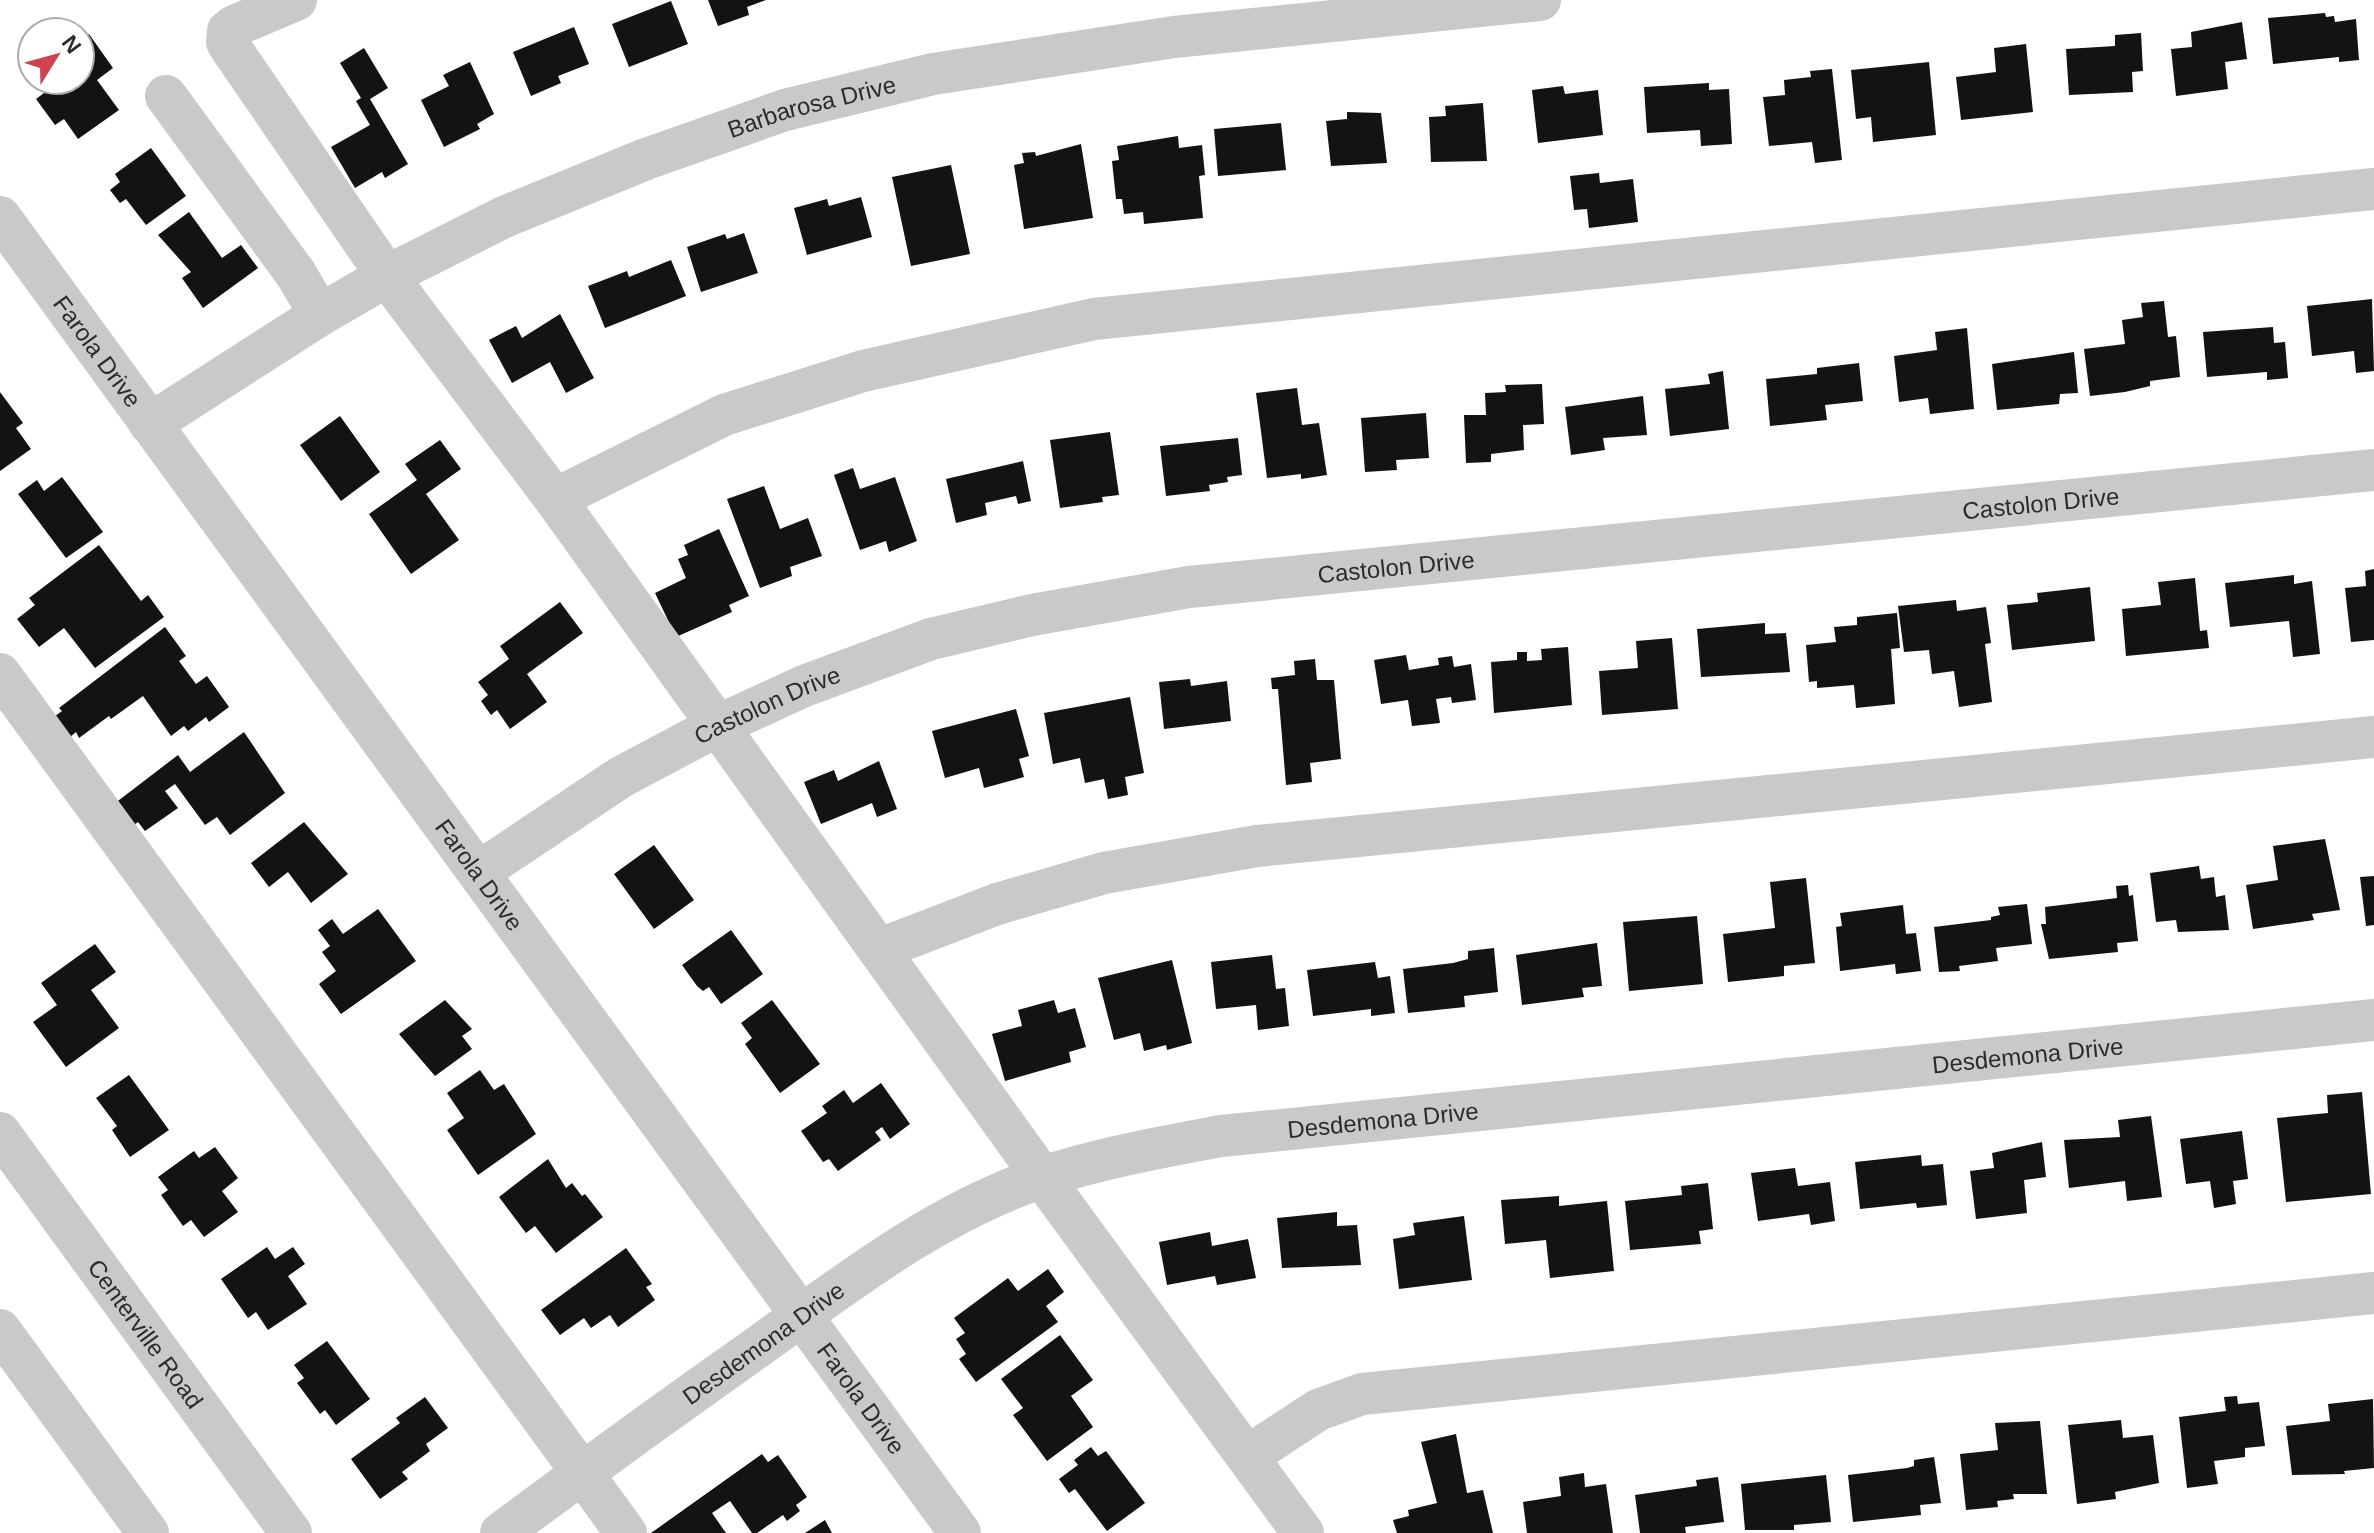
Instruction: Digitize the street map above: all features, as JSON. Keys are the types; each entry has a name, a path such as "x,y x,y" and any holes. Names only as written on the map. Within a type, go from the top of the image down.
{"street":[{"path":"296,0 234,26 228,31 227,42 387,276 555,499 1042,1177 1303,1533"},
{"name":"Barbarosa Drive","path":"150,424 320,315 387,276 504,217 646,159 785,110 933,74 1174,37 1540,0"},
{"path":"166,96 296,274 320,315"},
{"path":"555,499 724,415 863,371 1094,319 2374,189"},
{"name":"Farola Drive","path":"0,217 960,1533"},
{"name":"Castolon Drive","path":"479,872 621,777 717,726 804,686 931,639 1032,615 1189,587 2374,470"},
{"path":"0,674 626,1533"},
{"path":"880,949 997,904 1104,873 1257,846 2374,737"},
{"name":"Desdemona Drive","path":"501,1533 801,1316 931,1228 1042,1177 1128,1154 1221,1136 2374,1020"},
{"name":"Centerville Road","path":"0,1133 291,1533"},
{"path":"1248,1456 1318,1410 1362,1394 2374,1293"},
{"path":"0,1330 148,1533"}],"building":[{"path":"708,0 766,0 747,7 749,15 718,26"},
{"path":"671,1 688,44 629,67 612,24"},
{"path":"2325,13 2326,17 2334,16 2335,22 2356,19 2359,60 2339,62 2339,57 2273,64 2268,18"},
{"path":"2242,22 2247,59 2225,62 2228,89 2176,96 2171,49 2192,47 2191,32"},
{"path":"574,27 589,64 558,76 561,83 531,96 513,52"},
{"path":"2141,33 2143,71 2132,72 2133,92 2069,95 2066,49 2115,46 2115,35"},
{"path":"96,44 113,68 97,80 119,110 78,139 64,119 55,125 36,99 40,96 96,96"},
{"path":"2026,44 2033,112 1961,120 1956,77 1996,72 1994,48"},
{"path":"364,48 388,88 370,99 408,164 385,178 382,172 355,188 331,147 370,125 356,101 361,98 340,63"},
{"path":"470,62 494,114 477,124 480,129 444,147 421,100 449,86 443,75"},
{"path":"1929,62 1936,135 1873,142 1871,117 1856,119 1851,70"},
{"path":"1832,69 1842,160 1815,163 1812,142 1769,146 1763,97 1785,95 1784,80 1811,77 1810,71"},
{"path":"1709,83 1709,90 1729,89 1732,144 1701,146 1700,130 1647,133 1644,87"},
{"path":"1563,86 1565,94 1598,90 1603,135 1538,143 1532,90"},
{"path":"1483,103 1487,161 1431,162 1429,117 1446,116 1445,106"},
{"path":"1347,112 1381,113 1387,163 1331,166 1326,121 1347,119"},
{"path":"1281,123 1286,170 1218,176 1214,129"},
{"path":"1178,136 1179,148 1202,145 1205,175 1199,176 1203,218 1144,224 1143,212 1124,214 1122,199 1116,199 1112,161 1119,160 1117,146"},
{"path":"1081,144 1093,218 1024,229 1014,165 1024,163 1022,153 1035,152 1036,156"},
{"path":"151,148 186,196 146,225 126,199 120,203 110,190 120,182 115,174"},
{"path":"951,165 970,254 911,266 892,177"},
{"path":"1599,173 1600,183 1633,179 1638,222 1589,228 1587,209 1574,210 1570,176"},
{"path":"861,197 872,237 807,255 794,208 827,199 829,206"},
{"path":"189,212 222,258 241,245 258,268 203,308 182,278 191,272 158,235"},
{"path":"744,233 758,273 701,292 687,247 725,234 727,239"},
{"path":"671,260 686,296 605,328 588,286 627,271 629,277"},
{"path":"2372,299 2374,371 2356,373 2354,351 2312,356 2307,306"},
{"path":"2164,301 2168,337 2176,336 2180,377 2150,381 2150,386 2125,392 2090,396 2084,349 2125,344 2122,320 2143,317 2141,303"},
{"path":"560,314 594,378 566,393 550,362 512,383 489,340 516,326 522,338"},
{"path":"2273,327 2274,343 2285,342 2288,378 2267,380 2267,372 2207,377 2203,332"},
{"path":"1967,328 1974,409 1930,414 1928,398 1899,402 1894,356 1937,350 1935,332"},
{"path":"2074,352 2078,393 2060,394 2059,404 1997,410 1992,364"},
{"path":"1859,363 1863,401 1825,405 1827,420 1770,426 1766,379 1817,374 1817,368"},
{"path":"1723,371 1729,429 1670,436 1665,389 1710,384 1708,374"},
{"path":"1542,384 1544,424 1523,425 1524,450 1491,454 1491,462 1466,463 1464,415 1486,415 1485,393 1506,392 1505,385"},
{"path":"1297,388 1302,425 1319,423 1327,475 1301,479 1301,474 1267,478 1256,393"},
{"path":"0,392 23,423 16,428 31,449 0,471"},
{"path":"1643,396 1647,435 1603,438 1605,450 1571,455 1565,407"},
{"path":"1426,413 1429,458 1396,460 1397,470 1365,472 1361,418"},
{"path":"340,416 380,472 341,501 300,445"},
{"path":"1110,432 1119,495 1102,497 1103,502 1060,508 1050,440"},
{"path":"1238,438 1242,475 1227,477 1228,482 1209,485 1210,491 1166,496 1160,446"},
{"path":"440,440 461,469 426,494 459,540 411,574 369,514 417,480 405,464"},
{"path":"1023,461 1031,501 1018,504 1016,496 985,503 987,515 956,523 946,479"},
{"path":"853,468 860,489 895,477 917,541 889,552 886,541 860,550 834,475"},
{"path":"62,477 103,532 66,558 18,494 37,480 44,491"},
{"path":"764,486 780,529 808,518 822,556 790,567 792,576 760,588 727,499"},
{"path":"719,529 749,596 729,605 732,612 676,637 655,593 686,578 678,559 688,555 684,545"},
{"path":"99,545 141,601 148,595 164,617 95,668 64,628 39,647 17,619 35,605 29,598"},
{"path":"2374,569 2374,640 2351,642 2345,588 2366,586 2365,571"},
{"path":"2294,575 2294,584 2312,581 2320,654 2293,657 2289,621 2230,627 2225,583"},
{"path":"2195,578 2200,631 2207,630 2209,648 2126,656 2122,609 2161,605 2158,582"},
{"path":"2090,587 2095,641 2012,650 2007,605 2038,602 2037,593"},
{"path":"1956,600 1957,611 1986,607 1991,643 1985,644 1992,702 1959,707 1954,671 1932,674 1929,650 1904,652 1898,606"},
{"path":"560,602 583,633 527,674 547,702 510,729 497,710 491,715 481,701 488,695 478,682 509,659 500,646"},
{"path":"1897,613 1900,648 1891,649 1895,704 1856,708 1854,685 1817,688 1817,681 1809,682 1806,645 1836,642 1834,627 1857,625 1857,617"},
{"path":"1765,623 1765,634 1786,633 1790,672 1701,677 1697,629"},
{"path":"165,627 186,656 179,661 196,684 207,676 229,707 209,722 206,717 188,731 184,726 171,736 143,696 79,738 76,732 63,743 47,722 62,711 59,708"},
{"path":"1672,638 1678,709 1602,715 1599,671 1638,668 1636,641"},
{"path":"1568,647 1572,705 1494,713 1491,662 1517,660 1517,652 1527,652 1527,661 1542,660 1541,649"},
{"path":"1406,655 1409,670 1439,665 1438,658 1452,656 1454,667 1471,664 1476,700 1452,703 1451,697 1436,699 1440,723 1412,726 1408,700 1381,704 1374,660"},
{"path":"1315,659 1317,680 1334,680 1341,759 1310,763 1312,782 1286,785 1278,689 1272,689 1271,678 1295,675 1294,661"},
{"path":"1190,679 1191,686 1227,681 1231,721 1164,729 1159,682"},
{"path":"1130,697 1144,773 1125,777 1128,795 1108,799 1104,779 1085,783 1080,758 1053,764 1044,713"},
{"path":"1016,709 1029,756 1019,759 1024,777 984,788 979,768 945,778 932,731"},
{"path":"244,732 285,793 230,835 217,817 205,825 175,784 165,791 178,808 145,831 138,822 127,830 110,807 178,755 190,772"},
{"path":"879,761 897,809 877,817 872,803 821,824 804,782 834,770 838,781"},
{"path":"304,822 348,874 311,903 288,872 269,887 251,863"},
{"path":"2325,839 2340,910 2312,914 2314,920 2253,929 2246,885 2278,880 2273,846"},
{"path":"654,845 694,900 654,929 614,874"},
{"path":"2199,866 2201,879 2214,877 2216,897 2225,895 2229,930 2178,932 2176,920 2156,922 2150,873"},
{"path":"2374,876 2374,925 2366,926 2360,877"},
{"path":"1806,878 1815,963 1784,966 1784,976 1728,982 1723,934 1775,928 1770,882"},
{"path":"2128,885 2129,896 2133,895 2138,941 2117,943 2118,952 2049,959 2041,924 2046,924 2045,907 2117,898 2116,886"},
{"path":"2027,904 2032,944 1996,948 1998,961 1959,966 1960,971 1939,972 1934,927 1991,920 1991,917 2000,915 1998,907"},
{"path":"1903,905 1906,934 1916,933 1921,971 1896,974 1895,964 1840,971 1836,927 1842,926 1840,913"},
{"path":"378,909 416,961 341,1014 319,984 336,971 322,952 330,946 318,930 332,919 343,934"},
{"path":"1697,916 1703,984 1629,991 1623,922"},
{"path":"731,930 763,974 721,1004 709,987 703,991 697,986 682,965"},
{"path":"1597,943 1602,986 1582,988 1584,997 1522,1005 1516,955"},
{"path":"95,944 116,972 91,990 119,1028 66,1067 33,1022 57,1005 41,983"},
{"path":"1494,948 1498,992 1464,996 1465,1007 1408,1013 1403,969 1453,963 1468,959 1468,951"},
{"path":"1272,955 1276,989 1285,988 1289,1026 1258,1030 1256,1005 1216,1009 1211,962"},
{"path":"1172,960 1192,1043 1167,1050 1166,1045 1144,1051 1140,1033 1114,1040 1098,978"},
{"path":"1375,962 1378,978 1390,976 1395,1013 1371,1016 1371,1009 1313,1016 1307,970"},
{"path":"445,1000 472,1029 462,1036 472,1049 435,1076 399,1034"},
{"path":"772,1000 820,1064 780,1093 745,1044 752,1038 741,1023"},
{"path":"1054,1000 1058,1013 1075,1008 1086,1047 1069,1052 1071,1062 1005,1081 992,1034 1022,1026 1018,1010"},
{"path":"480,1070 494,1090 504,1084 536,1134 478,1175 447,1130 464,1118 447,1093"},
{"path":"129,1075 169,1130 130,1157 112,1130 117,1126 96,1098"},
{"path":"881,1083 910,1124 890,1139 882,1127 875,1132 881,1140 838,1171 829,1159 823,1162 801,1131 827,1113 822,1106 844,1090 853,1103"},
{"path":"2362,1092 2371,1194 2286,1202 2277,1118 2328,1113 2327,1095"},
{"path":"2151,1116 2162,1197 2127,1201 2125,1181 2069,1188 2064,1140 2120,1137 2118,1120"},
{"path":"2242,1131 2248,1179 2233,1181 2236,1204 2214,1208 2210,1181 2186,1184 2180,1139"},
{"path":"2042,1142 2046,1177 2024,1180 2027,1213 1976,1219 1970,1171 1994,1168 1992,1153"},
{"path":"215,1147 238,1178 222,1191 238,1212 204,1237 191,1220 183,1226 161,1195 168,1190 158,1177 194,1151 199,1158"},
{"path":"1921,1155 1922,1166 1943,1164 1947,1205 1917,1208 1916,1203 1860,1209 1855,1162"},
{"path":"548,1159 566,1188 572,1183 603,1217 556,1253 535,1226 526,1233 499,1197"},
{"path":"1795,1168 1798,1186 1830,1182 1835,1221 1811,1225 1809,1214 1758,1221 1751,1173"},
{"path":"1708,1183 1713,1229 1699,1231 1701,1244 1630,1250 1625,1201 1682,1195 1681,1186"},
{"path":"1559,1196 1559,1206 1607,1201 1614,1271 1550,1278 1546,1240 1505,1244 1501,1200"},
{"path":"1337,1212 1337,1226 1357,1225 1361,1265 1282,1268 1277,1218"},
{"path":"1464,1216 1472,1280 1399,1289 1393,1239 1415,1235 1413,1223"},
{"path":"1210,1232 1212,1246 1248,1239 1256,1278 1217,1285 1215,1276 1167,1285 1159,1242"},
{"path":"267,1247 275,1259 293,1247 305,1264 288,1276 307,1304 268,1330 256,1312 248,1318 221,1279"},
{"path":"626,1248 652,1284 646,1287 655,1300 618,1327 610,1315 591,1328 584,1318 560,1335 541,1310"},
{"path":"1048,1269 1064,1292 1046,1306 1058,1322 976,1382 959,1359 966,1354 956,1339 965,1333 954,1318 1008,1278 1018,1291"},
{"path":"1060,1335 1093,1380 1071,1396 1093,1427 1047,1461 1013,1415 1023,1408 1001,1379"},
{"path":"327,1341 370,1399 336,1425 325,1410 320,1414 297,1383 304,1378 294,1365"},
{"path":"2237,1396 2238,1404 2259,1402 2265,1446 2245,1448 2245,1457 2214,1461 2218,1484 2187,1488 2179,1417 2226,1411 2224,1397"},
{"path":"425,1397 448,1428 426,1444 430,1451 402,1472 408,1479 380,1499 351,1459 400,1423 396,1418"},
{"path":"2373,1399 2374,1468 2344,1471 2345,1474 2292,1475 2286,1426 2330,1421 2328,1404"},
{"path":"2121,1420 2123,1438 2153,1435 2159,1483 2115,1492 2116,1499 2077,1504 2068,1425"},
{"path":"2040,1421 2047,1494 2013,1494 2014,1499 1997,1501 1998,1507 1966,1510 1960,1454 1998,1450 1995,1423"},
{"path":"1456,1434 1467,1493 1483,1490 1493,1533 1397,1533 1393,1520 1409,1516 1408,1510 1437,1503 1421,1442"},
{"path":"1091,1447 1098,1456 1106,1451 1145,1503 1107,1531 1075,1489 1069,1493 1059,1479 1078,1465 1074,1460"},
{"path":"762,1454 768,1462 778,1455 807,1497 796,1505 800,1511 787,1521 783,1515 757,1533 752,1533 730,1501 712,1513 726,1533 651,1533"},
{"path":"1934,1457 1941,1503 1920,1505 1921,1515 1853,1522 1848,1475 1907,1468 1914,1466 1914,1460"},
{"path":"1584,1473 1585,1487 1606,1484 1613,1533 1527,1533 1523,1502 1561,1496 1559,1477"},
{"path":"1826,1475 1831,1522 1794,1525 1794,1530 1745,1530 1741,1484"},
{"path":"1718,1477 1724,1522 1685,1527 1686,1533 1640,1533 1635,1495 1697,1486 1696,1480"},
{"path":"825,1520 832,1533 805,1533"}]}
